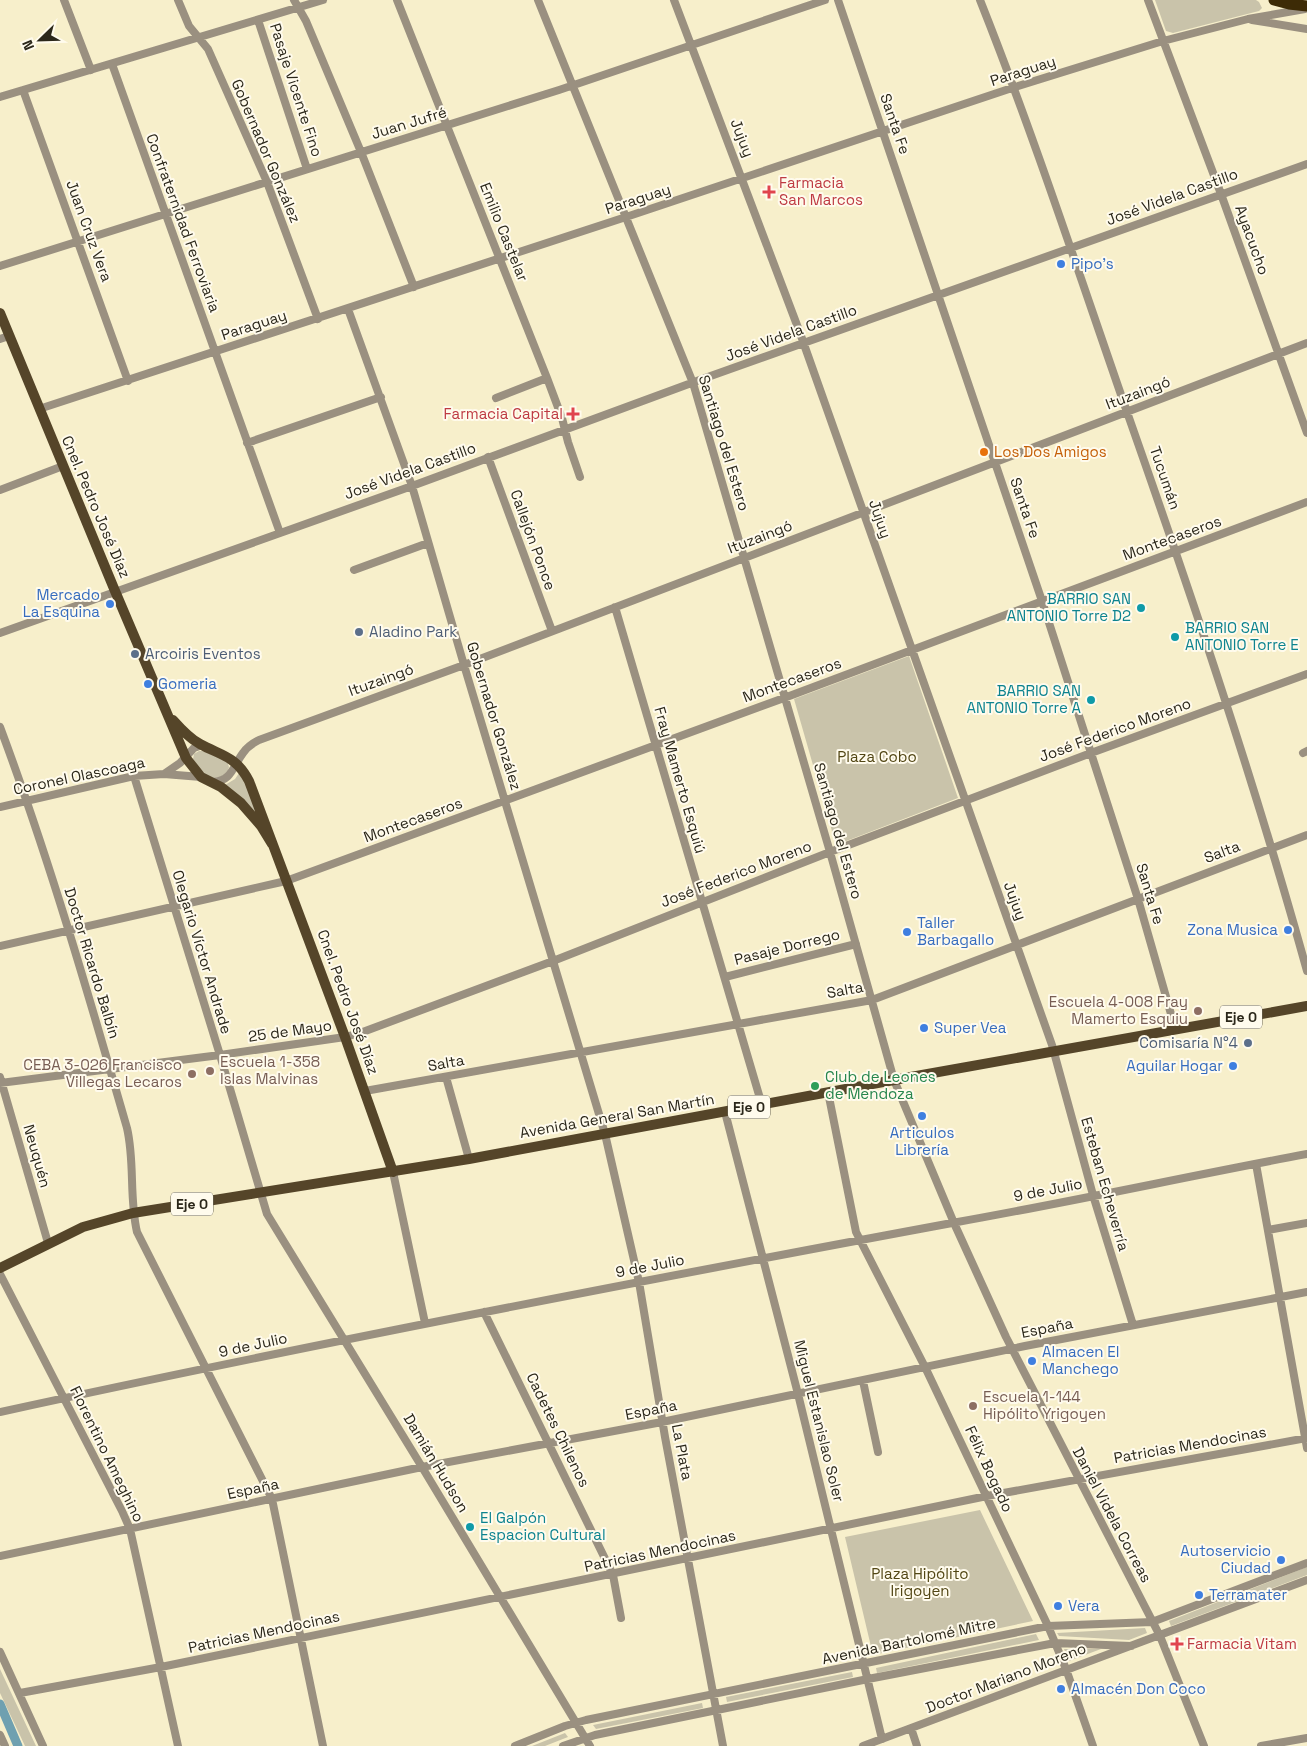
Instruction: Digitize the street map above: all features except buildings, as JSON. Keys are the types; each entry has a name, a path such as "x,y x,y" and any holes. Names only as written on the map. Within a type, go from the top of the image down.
{"highway":[{"path":"1274,0 1307,8"}],"main road":[{"name":"Cnel. Pedro José Díaz","path":"0,313 5,338 39,409 192,768 201,777 229,792 246,808 261,826 272,844"},
{"name":"Cnel. Pedro José Díaz","path":"167,711 186,733 202,745 233,763 249,781 365,1091 393,1172"},
{"name":"Avenida General San Martín","path":"0,1268 48,1243 92,1224 133,1213 468,1159 1175,1028 1307,1006"}],"street":[{"path":"64,0 91,70"},
{"name":"Gobernador González","path":"178,0 186,22 208,49 267,182 318,319"},
{"path":"0,98 258,20 296,4 323,0"},
{"name":"Emilio Castelar","path":"397,0 547,378 580,477"},
{"name":"Santiago del Estero","path":"538,0 692,383 830,852 894,1080"},
{"name":"Jujuy","path":"674,0 804,343 1053,1051"},
{"name":"Juan Jufré","path":"0,266 447,126 692,46 825,0"},
{"name":"Santa Fe","path":"838,0 1042,601 1138,899 1175,1028"},
{"name":"Tucumán","path":"980,0 1015,88 1072,247 1175,551 1272,848 1307,971"},
{"name":"Ayacucho","path":"1148,0 1221,194 1307,433"},
{"path":"296,4 306,21 361,152 414,287"},
{"name":"Paraguay","path":"39,409 500,259 882,131 1163,41 1248,19 1307,8"},
{"name":"Paraguay","path":"1248,19 1307,29"},
{"name":"Pasaje Vicente Fino","path":"258,20 307,169"},
{"name":"Confraternidad Ferroviaria","path":"112,64 280,533"},
{"name":"Juan Cruz Vera","path":"24,90 128,380"},
{"name":"José Videla Castillo","path":"0,633 412,486 692,383 1307,164"},
{"name":"Gobernador González","path":"348,309 412,486 605,1134"},
{"name":"Ituzaingó","path":"213,782 226,779 233,763 244,750 259,740 464,665 1307,343"},
{"path":"496,398 547,378"},
{"path":"248,443 381,397"},
{"name":"Callejón Ponce","path":"488,458 552,631"},
{"path":"0,490 63,466"},
{"name":"Montecaseros","path":"0,946 174,908 286,881 505,802 655,744 784,698 1307,502"},
{"path":"354,570 428,543"},
{"name":"Fray Mamerto Esquiú","path":"615,607 762,1105"},
{"name":"José Federico Moreno","path":"345,1037 553,961 830,852 1091,753 1307,674"},
{"name":"Doctor Ricardo Balbín","path":"0,727 28,800 69,930 129,1137 133,1213 139,1238 272,1499 323,1746"},
{"name":"Coronel Olascoaga","path":"164,774 194,748 202,745"},
{"name":"Coronel Olascoaga","path":"0,807 134,776 164,774 201,777"},
{"name":"Olegario Víctor Andrade","path":"134,776 220,1055 260,1194"},
{"name":"Salta","path":"365,1091 872,1000 1307,835"},
{"name":"Pasaje Dorrego","path":"725,977 856,944"},
{"name":"25 de Mayo","path":"1,1081 220,1055 345,1037"},
{"name":"Esteban Echeverría","path":"1053,1051 1093,1195 1134,1325"},
{"path":"446,1077 468,1159"},
{"name":"Daniel Videla Correas","path":"894,1080 954,1223 1012,1349 1160,1636 1204,1746"},
{"name":"Neuquén","path":"1,1081 48,1243"},
{"name":"Félix Bogado","path":"828,1092 859,1240 925,1367 1048,1626 1066,1669 1093,1746"},
{"name":"Miguel Estanislao Soler","path":"725,1112 832,1529 882,1739"},
{"name":"La Plata","path":"605,1134 640,1282 662,1422 723,1746"},
{"name":"9 de Julio","path":"0,1412 425,1323 1307,1154"},
{"path":"1256,1164 1307,1448"},
{"path":"393,1172 425,1323"},
{"name":"Damián Hudson","path":"260,1194 268,1214 590,1746"},
{"path":"1268,1230 1307,1223"},
{"name":"Florentino Ameghino","path":"0,1274 122,1510 130,1529 178,1746"},
{"name":"España","path":"0,1556 422,1467 662,1422 1012,1349 1307,1292"},
{"name":"Cadetes Chilenos","path":"484,1312 614,1575 621,1618"},
{"path":"863,1381 878,1452"},
{"name":"Patricias Mendocinas","path":"20,1693 162,1667 614,1575 987,1496 1306,1438"},
{"name":"Avenida Bartolomé Mitre","path":"515,1746 576,1722 864,1665 1048,1626 1152,1622 1307,1563"},
{"path":"1160,1636 1307,1580"},
{"name":"Doctor Mariano Moreno","path":"863,1746 1066,1669 1160,1636"},
{"name":"Avenida Bartolomé Mitre","path":"563,1746 585,1738 717,1710 1055,1643 1131,1646"},
{"path":"0,1652 43,1746"},
{"path":"911,1728 917,1746"},
{"path":"0,1735 5,1746"},
{"path":"1261,1746 1307,1738"}],"green space":[{"path":"1155,0 1256,0 1262,8 1259,11 1173,33 1166,31"},
{"name":"Plaza Cobo","path":"909,656 958,798 836,845 794,699"},
{"path":"199,751 227,761 229,767 227,774 215,779 203,774 193,759 194,754"},
{"path":"239,773 244,780 263,824 225,785 235,779"},
{"name":"Plaza Hipólito Irigoyen","path":"980,1510 1033,1621 873,1655 845,1537"},
{"path":"1307,1567 1307,1575 1171,1626 1169,1621"},
{"path":"1145,1628 1147,1633 1129,1640 1059,1636 1057,1633"},
{"path":"1036,1634 1039,1640 877,1673 876,1668"},
{"path":"1064,1649 1101,1649 1069,1661"},
{"path":"0,1669 36,1746 25,1746 0,1693"},
{"path":"852,1672 853,1677 727,1702 726,1697"},
{"path":"702,1703 703,1708 596,1729 593,1725"},
{"path":"565,1733 568,1737 545,1746 532,1746"}],"waterway":[{"path":"0,1704 18,1746"}],"place":[{"name":"Farmacia San Marcos","path":"769,192"},
{"name":"Pipo's","path":"1061,264"},
{"name":"Farmacia Capital","path":"573,414"},
{"name":"Los Dos Amigos","path":"984,452"},
{"name":"Mercado La Esquina","path":"110,604"},
{"name":"BARRIO SAN ANTONIO Torre D2","path":"1141,608"},
{"name":"Aladino Park","path":"359,632"},
{"name":"BARRIO SAN ANTONIO Torre E","path":"1175,637"},
{"name":"Arcoiris Eventos","path":"135,654"},
{"name":"Gomeria","path":"148,684"},
{"name":"BARRIO SAN ANTONIO Torre A","path":"1091,700"},
{"name":"Zona Musica","path":"1288,930"},
{"name":"Taller Barbagallo","path":"907,932"},
{"name":"Escuela 4-008 Fray Mamerto Esquiu","path":"1198,1011"},
{"name":"Super Vea","path":"924,1028"},
{"name":"Comisaría N°4","path":"1248,1043"},
{"name":"Aguilar Hogar","path":"1233,1066"},
{"name":"Escuela 1-358 Islas Malvinas","path":"210,1071"},
{"name":"CEBA 3-026 Francisco Villegas Lecaros","path":"192,1074"},
{"name":"Club de Leones de Mendoza","path":"815,1086"},
{"name":"Articulos Librería","path":"922,1116"},
{"name":"Almacen El Manchego","path":"1032,1361"},
{"name":"Escuela 1-144 Hipólito Yrigoyen","path":"973,1406"},
{"name":"El Galpón Espacion Cultural","path":"470,1527"},
{"name":"Autoservicio Ciudad","path":"1281,1560"},
{"name":"Terramater","path":"1199,1595"},
{"name":"Vera","path":"1058,1606"},
{"name":"Farmacia Vitam","path":"1177,1644"},
{"name":"Almacén Don Coco","path":"1061,1689"}]}
